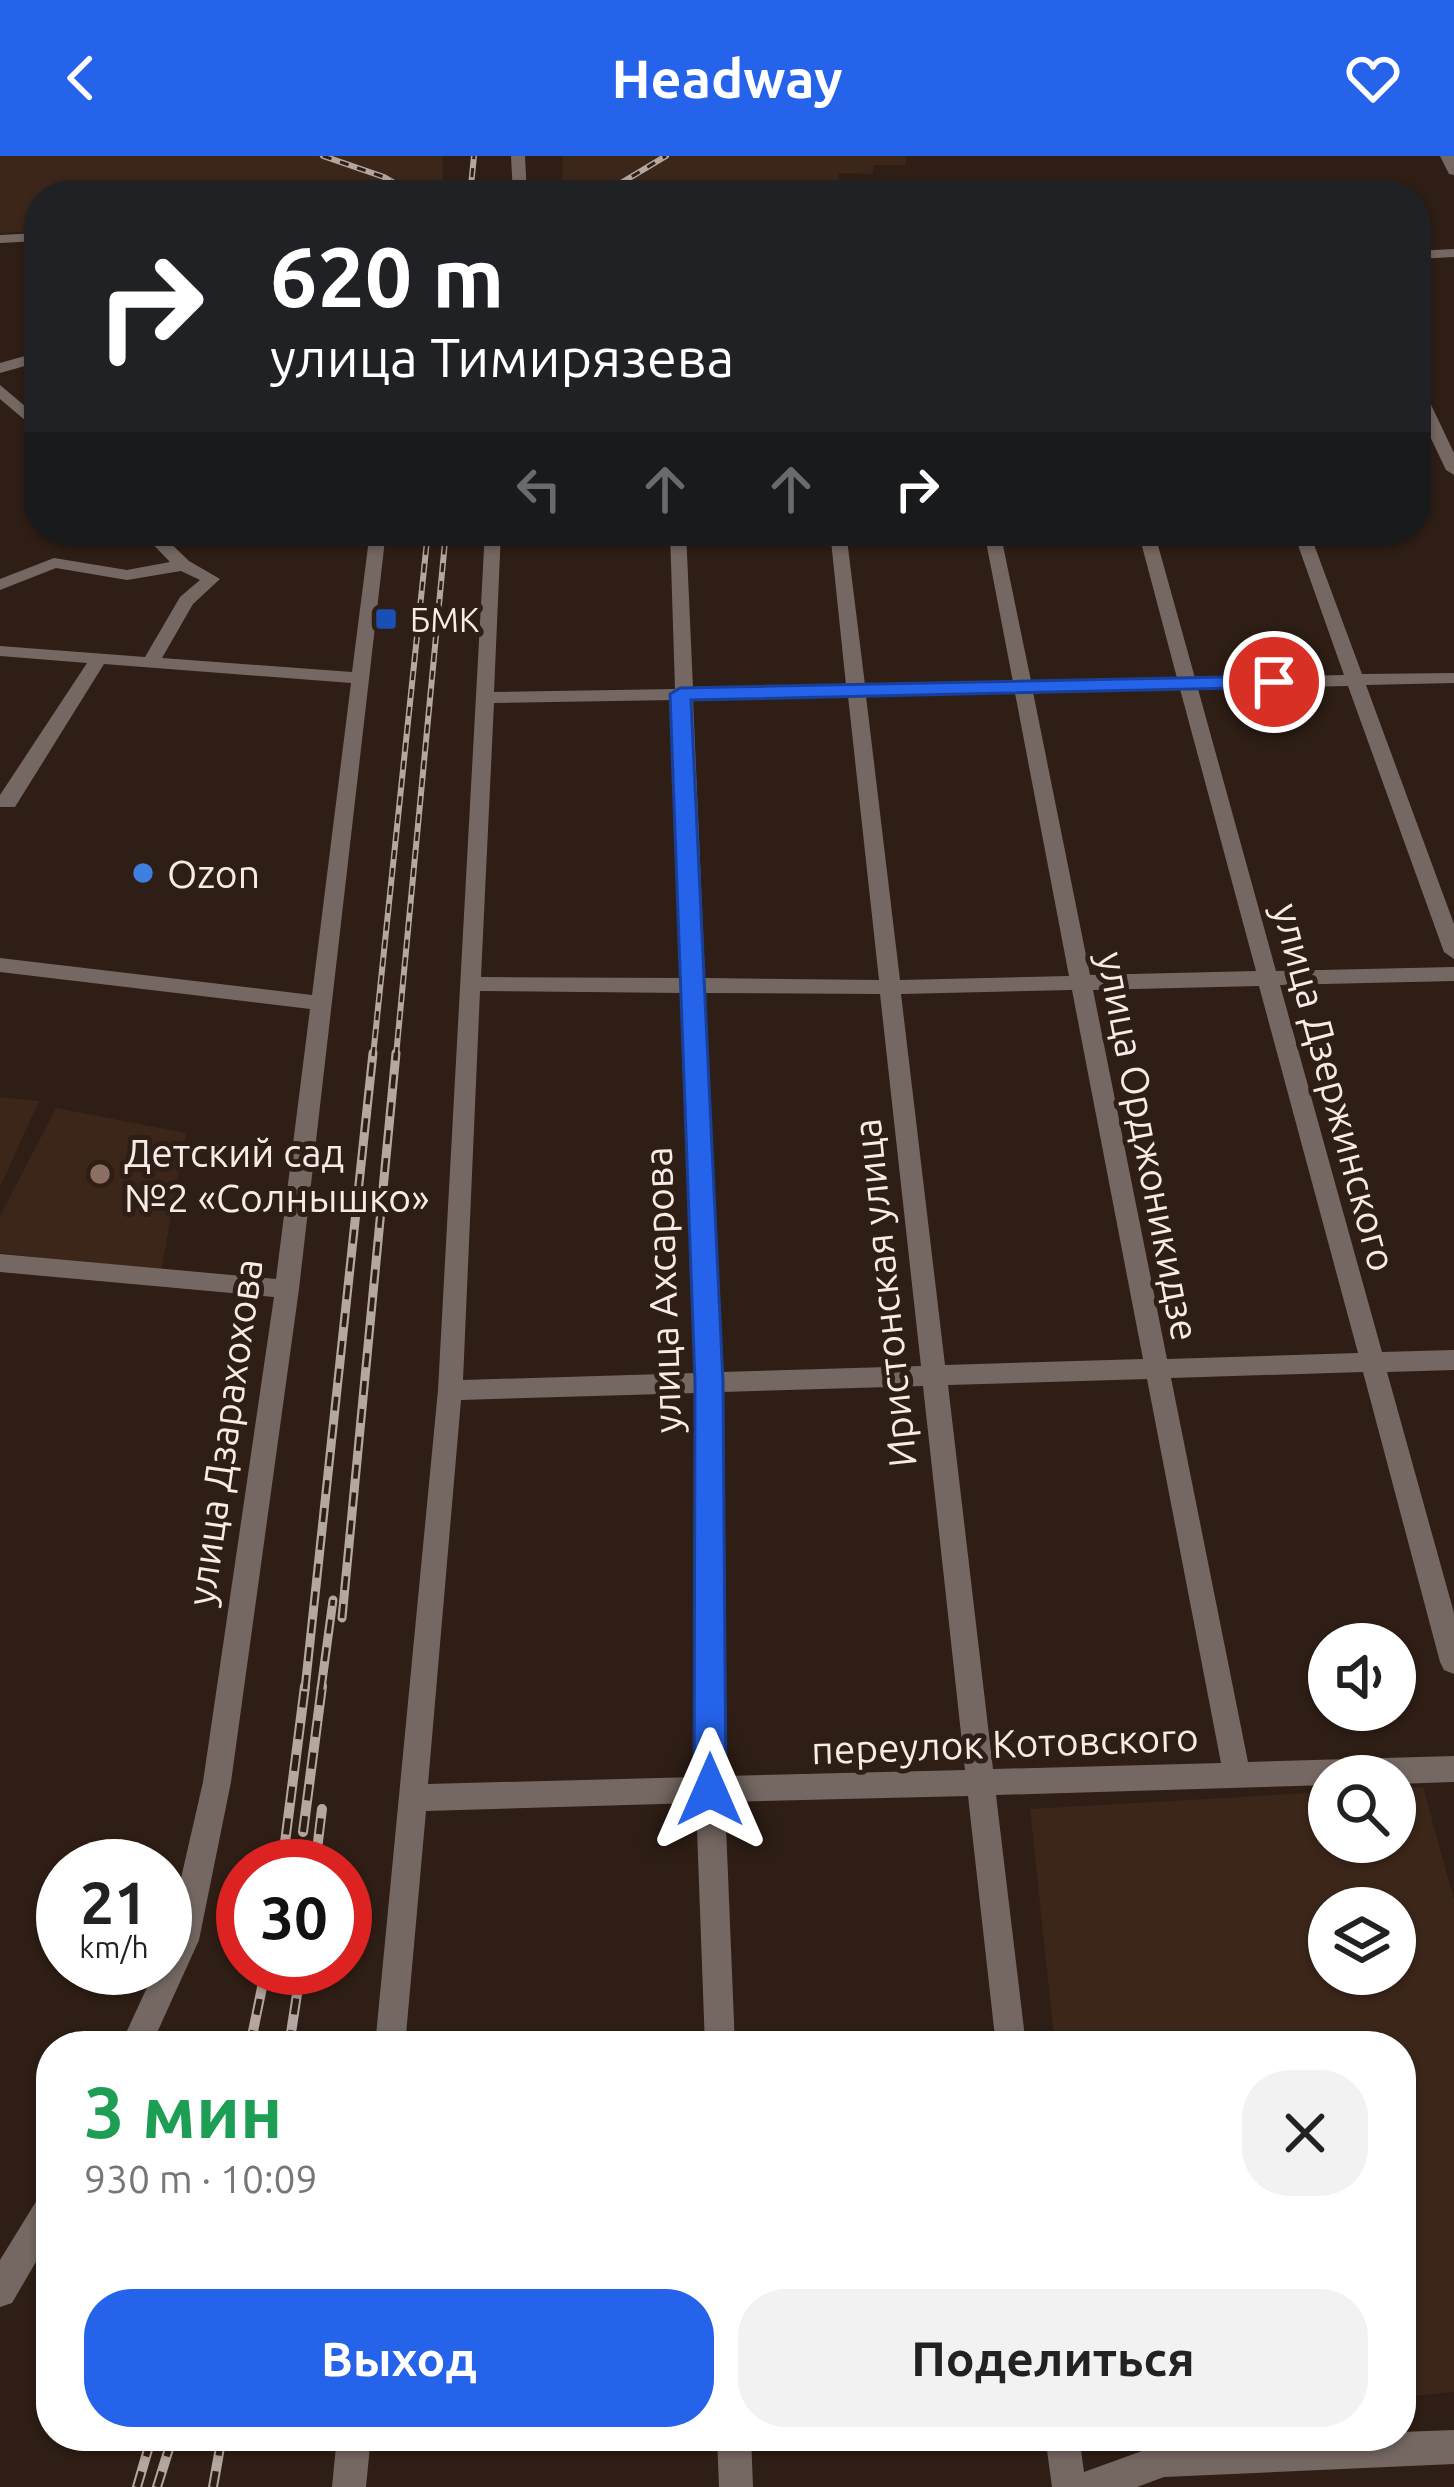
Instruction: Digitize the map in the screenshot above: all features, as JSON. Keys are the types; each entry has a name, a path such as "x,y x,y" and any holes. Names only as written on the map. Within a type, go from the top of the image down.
{"street":[{"path":"1447,156 1454,171"},
{"path":"0,390 24,413"},
{"path":"1431,418 1454,470"},
{"path":"152,660 186,601 211,579 183,565 163,546"},
{"name":"улица Дзарахохова","path":"142,2031 184,1940 217,1782 287,1289 376,546"},
{"path":"391,2031 450,1390 492,546"},
{"name":"улица Ахсарова","path":"678,546 680,694 709,1382 710,1790 719,2031"},
{"name":"Иристонская улица","path":"840,546 936,1376 977,1782 1009,2031"},
{"name":"улица Орджоникидзе","path":"995,546 1237,1775"},
{"name":"улица Дзержинского","path":"1150,546 1454,1662"},
{"path":"1307,546 1454,952"},
{"path":"0,585 54,563 127,575 183,565"},
{"path":"0,651 358,678"},
{"path":"0,801 8,802 100,656"},
{"path":"484,698 1454,679"},
{"path":"0,965 320,1003"},
{"path":"469,984 892,987 1454,974"},
{"path":"0,1263 287,1289"},
{"path":"450,1390 1454,1360"},
{"name":"переулок Котовского","path":"413,1798 1454,1769"},
{"path":"0,2291 36,2231"},
{"path":"1416,2449 1454,2447"},
{"path":"349,2487 353,2451"},
{"path":"735,2451 736,2487"},
{"path":"1064,2451 1069,2487"},
{"path":"1090,2487 1164,2460 1365,2451"}],"shaded area":[{"path":"0,156 442,156 443,180 24,180 24,232 0,233"},
{"path":"563,156 905,156 906,165 873,165 873,174 839,173 839,180 562,180"},
{"path":"0,1097 39,1101 0,1187"},
{"name":"Детский сад №2 «Солнышко»","path":"56,1108 186,1133 161,1272 0,1253 0,1216"},
{"path":"1423,1787 1454,1900 1454,2392 1416,2396 1416,2031 1053,2031 1030,1809 1308,1793 1308,1863 1416,1863 1416,1788"}],"railway":[{"path":"323,156 389,180"},
{"path":"472,180 474,156"},
{"path":"626,180 666,156"},
{"path":"373,1056 426,546"},
{"path":"396,1056 445,546"},
{"path":"305,1689 373,1053"},
{"path":"342,1618 396,1053"},
{"path":"321,1689 333,1600"},
{"path":"285,1839 305,1686"},
{"path":"303,1832 322,1686"},
{"path":"318,1839 322,1809"},
{"path":"253,2031 260,1995"},
{"path":"291,2031 297,1995"},
{"path":"137,2487 148,2451"},
{"path":"157,2487 168,2451"},
{"path":"213,2487 219,2451"}],"place":[{"name":"БМК","path":"386,619"},
{"name":"Ozon","path":"143,873"},
{"name":"Детский сад №2 «Солнышко»","path":"100,1174"}],"route":[{"path":"710,1790 709,1382 680,694 1274,682"}]}
